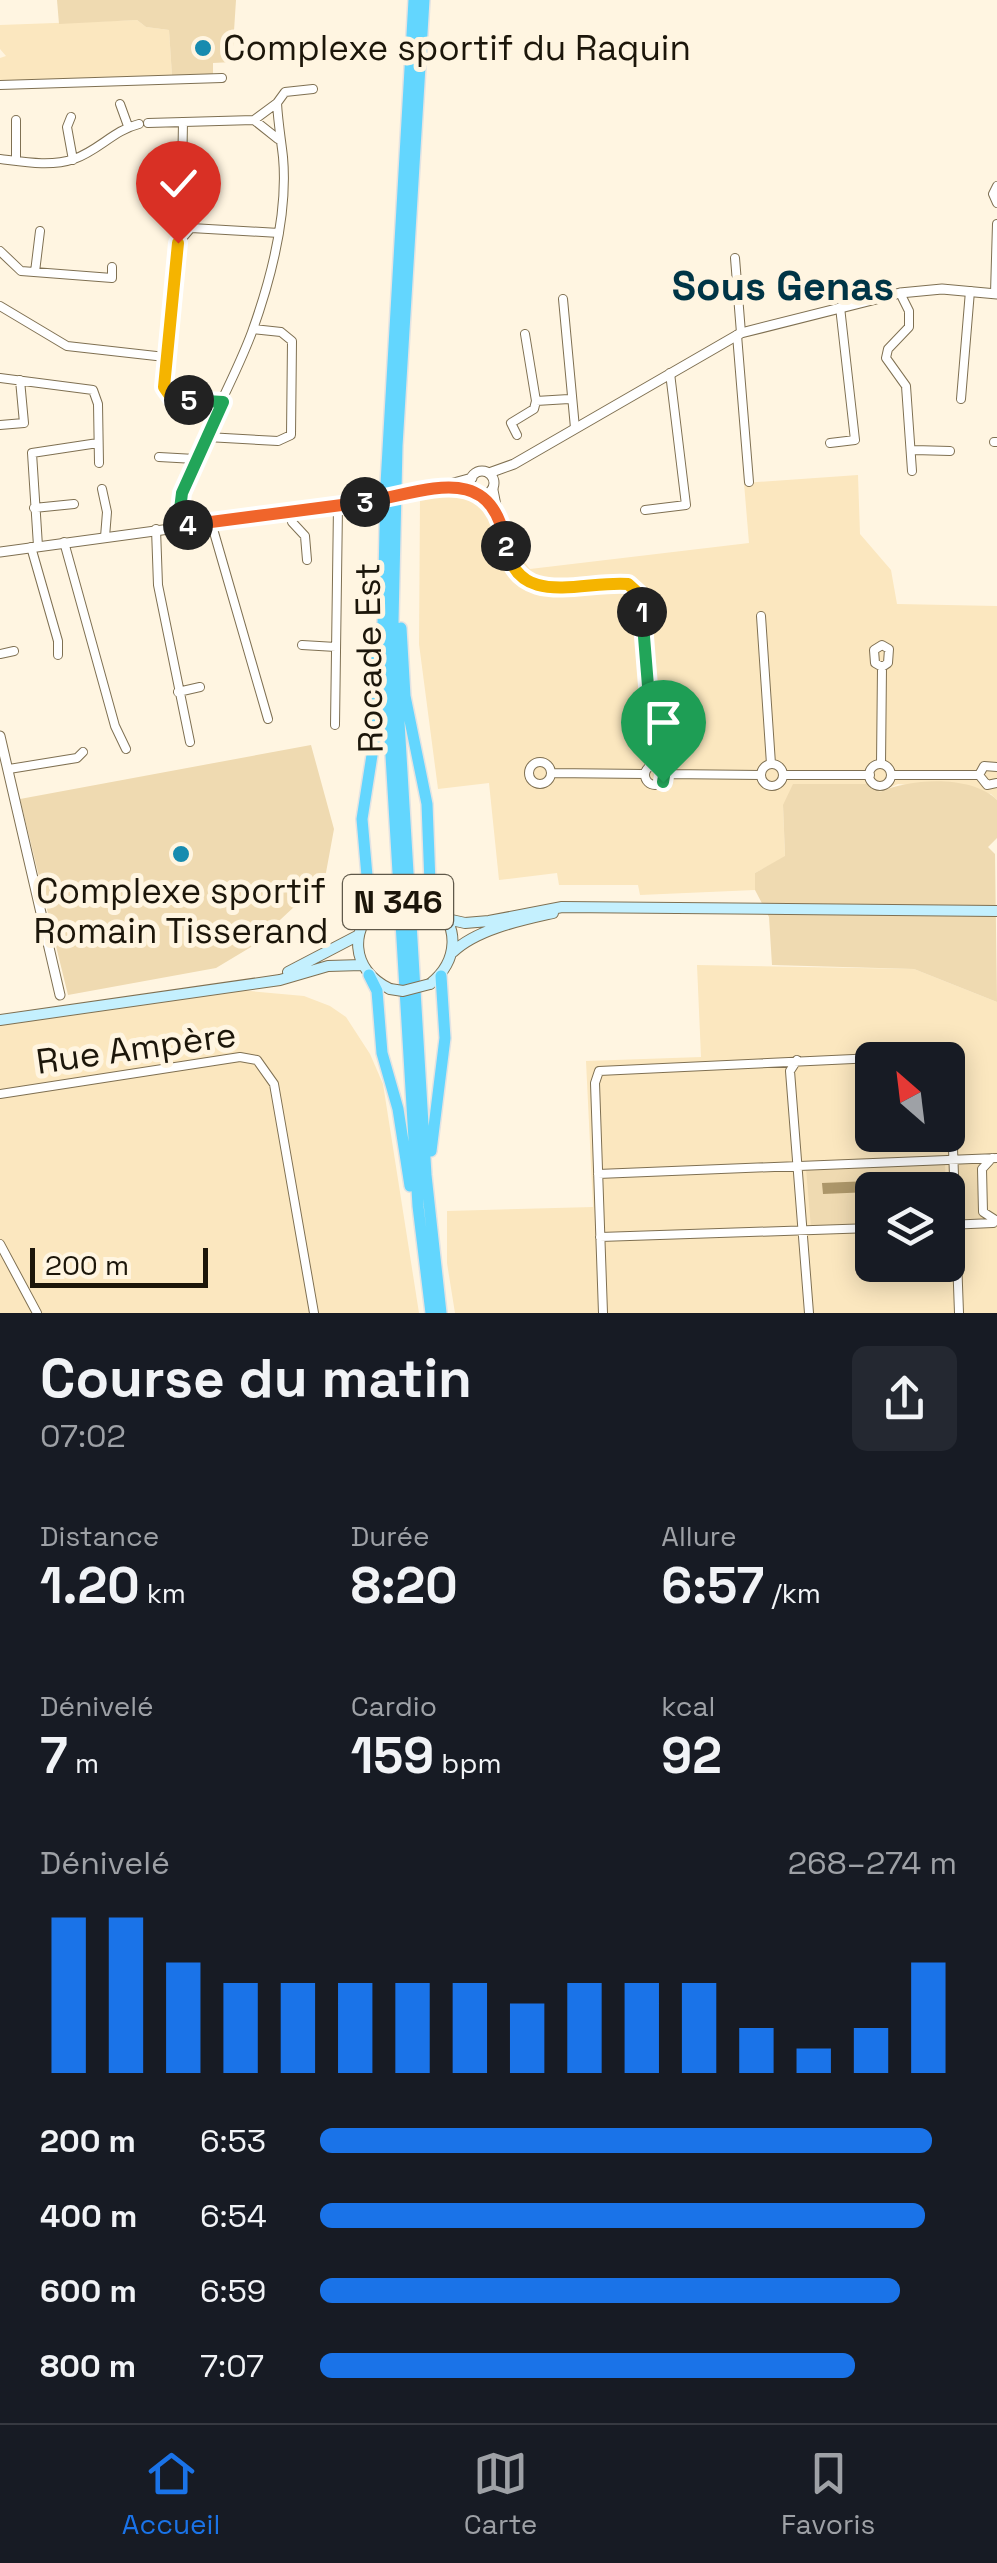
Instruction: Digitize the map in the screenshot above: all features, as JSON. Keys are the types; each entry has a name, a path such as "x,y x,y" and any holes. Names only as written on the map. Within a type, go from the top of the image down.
{"highway":[{"name":"Rocade Est","path":"414,0 384,555 387,741 422,1248 431,1313"},
{"name":"Rocade Est","path":"424,0 394,540 396,724 430,1220 442,1313"},
{"path":"394,540 398,548 405,696 427,804 436,905"},
{"path":"370,910 362,819 376,720 378,561 384,555"},
{"path":"366,970 376,990 382,1053 398,1108 416,1237 422,1248"},
{"path":"430,1220 434,1211 431,1137 445,1038 436,980"}],"main road":[{"path":"254,983 320,958 357,936 370,910 382,901 410,895 436,905 447,919 453,952"},
{"path":"447,919 465,923 544,909 997,911"},
{"path":"0,1020 254,983 328,966 366,970 390,989 404,992 436,980 462,944 520,922 586,909"},
{"path":"357,936 366,970"}],"street":[{"path":"0,84 222,78"},
{"path":"0,159 73,160 128,126 254,120 277,104 285,92 313,89"},
{"path":"120,104 128,126"},
{"path":"178,526 182,493 253,329 279,234 282,156 277,104"},
{"path":"70,117 67,127 73,160"},
{"path":"16,120 16,161"},
{"path":"254,120 278,139"},
{"path":"182,122 182,176"},
{"path":"997,186 993,194 997,202"},
{"path":"0,552 368,502 454,486 479,472 489,473 514,464 739,334 900,293 996,294 997,224"},
{"path":"223,402 173,400 164,387 182,235 191,228 279,234"},
{"path":"35,272 40,231"},
{"path":"0,250 21,272 112,278 112,267"},
{"path":"735,258 750,482"},
{"path":"962,400 970,291"},
{"path":"900,293 909,310 908,327 888,349 886,358 906,386 906,426 914,450 912,472"},
{"path":"562,299 569,399 576,428"},
{"path":"0,306 66,346 165,357"},
{"path":"830,443 855,440 840,307"},
{"path":"208,436 278,441 291,434 292,342 280,332 253,329"},
{"path":"518,435 511,423 534,409 536,402 525,334"},
{"path":"646,510 686,505 670,373"},
{"path":"0,378 93,390 98,404 98,463"},
{"path":"0,425 24,423 20,380"},
{"path":"536,402 569,399"},
{"path":"571,414 589,420"},
{"path":"558,438 571,414"},
{"path":"58,655 58,640 34,547 32,453 98,443"},
{"path":"914,450 950,451"},
{"path":"159,456 194,459"},
{"path":"454,486 478,492 493,486 514,464"},
{"path":"489,473 511,562 533,584 557,589 618,583 628,584 639,594 654,764 666,774 761,775 771,764"},
{"path":"472,478 478,492 500,516"},
{"path":"102,489 107,512 105,537"},
{"path":"34,508 74,504"},
{"path":"335,725 338,506"},
{"path":"291,512 292,522 306,536 306,560"},
{"path":"212,522 268,719"},
{"path":"156,529 158,585 190,742"},
{"path":"64,542 115,726 126,748"},
{"path":"761,616 771,764 782,774 870,775 881,785 891,775 979,775"},
{"path":"302,646 336,646"},
{"path":"0,654 14,651"},
{"path":"882,667 881,764 891,775"},
{"path":"178,692 200,688"},
{"path":"0,736 60,995"},
{"path":"9,769 77,758 83,752"},
{"path":"551,774 645,774 654,764"},
{"path":"870,775 881,764"},
{"path":"979,775 987,765 997,767"},
{"path":"645,774 654,785 663,782 666,774"},
{"path":"761,775 765,783 774,786 782,774"},
{"path":"979,775 984,784 996,786"},
{"path":"0,784 12,781"},
{"path":"604,1313 594,1083 606,1068 944,1056 950,1066 953,1172"},
{"name":"Rue Ampère","path":"0,1094 240,1057 261,1063 274,1084 314,1313"},
{"path":"796,1060 790,1071 808,1313"},
{"path":"598,1174 994,1158"},
{"path":"994,1158 982,1169 983,1212 997,1222"},
{"path":"965,1224 997,1222"},
{"path":"600,1237 855,1228"},
{"path":"0,1244 37,1313"},
{"path":"957,1282 960,1313"}],"shaded area":[{"name":"Complexe sportif du Raquin","path":"57,0 236,0 232,62 213,63 213,74 172,76 169,30 146,27 137,20 59,24"},
{"path":"137,20 146,27 169,30 172,76 0,81 0,58 6,56 0,49 0,25"},
{"path":"858,475 860,534 891,570 897,604 997,606 997,800 991,794 898,784 880,792 783,805 785,857 755,873 755,890 640,895 638,885 559,885 557,873 499,880 489,783 438,789 419,644 420,497 452,490 483,503 492,499 506,540 530,569 749,543 744,483"},
{"name":"Complexe sportif Romain Tisserand","path":"311,745 334,829 325,878 251,947 216,968 68,995 20,799"},
{"path":"941,781 973,786 997,800 997,838 988,847 995,854 997,1002 914,969 772,965 769,917 755,890 755,873 785,856 783,805 793,784 866,784 880,792"},
{"path":"697,965 914,969 997,1002 997,1313 455,1313 447,1263 447,1211 593,1207 586,1061 701,1057"},
{"path":"239,990 304,996 330,1006 346,1017 370,1054 383,1084 419,1313 0,1313 0,1025 196,992"},
{"path":"983,1161 985,1222 965,1223 965,1172 956,1172 956,1162"},
{"path":"945,1162 945,1172 855,1172 855,1227 811,1228 806,1168"},
{"path":"855,1182 855,1193 823,1194 822,1183"}],"place":[{"name":"Complexe sportif du Raquin","path":"203,48"},
{"name":"Complexe sportif Romain Tisserand","path":"181,854"}],"district":[{"name":"Sous Genas","path":"783,286"}],"route":[{"path":"178,243 174,314 166,328 164,387 173,400 223,402 194,459 182,493 178,526 368,502 454,486 482,494 500,516 507,553 524,579 543,588 557,589 628,584 639,594 654,764 665,770 663,782"}]}
